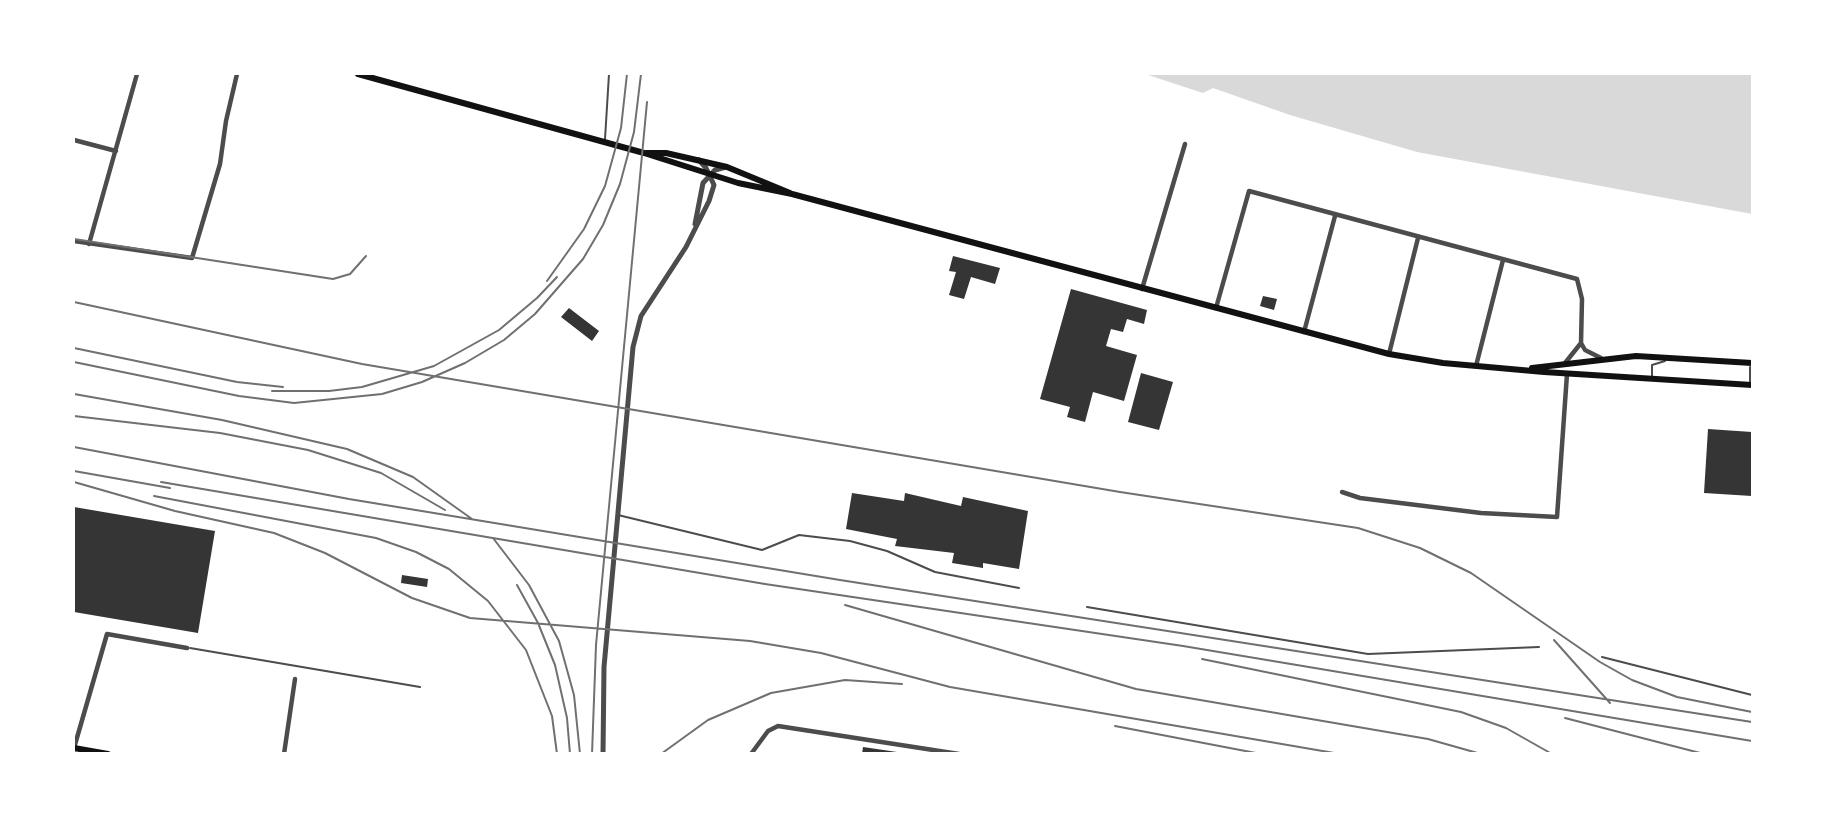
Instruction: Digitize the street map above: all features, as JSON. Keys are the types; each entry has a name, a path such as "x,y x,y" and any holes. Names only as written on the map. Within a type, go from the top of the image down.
{"main road":[{"path":"358,74 644,153 748,186 792,194 1142,290 1389,354 1476,366 1567,374 1749,384"},
{"path":"644,153 697,159 727,167 757,177 792,194"},
{"path":"748,186 756,184 757,177"},
{"path":"1526,369 1601,358 1669,358 1751,363"},
{"path":"74,748 108,754"}],"street":[{"path":"89,244 137,74"},
{"path":"74,241 192,258 220,164 237,74"},
{"path":"74,140 116,151"},
{"path":"1142,290 1185,144"},
{"path":"697,159 710,175 713,185"},
{"path":"694,230 703,183 710,175 727,167"},
{"path":"699,172 703,183"},
{"path":"603,754 606,643 635,334 641,317 694,230 713,185 721,178"},
{"path":"1216,309 1249,191 1577,279 1582,299 1581,343 1585,350 1601,358"},
{"path":"1304,332 1335,216"},
{"path":"1389,354 1418,238"},
{"path":"1476,366 1503,260"},
{"path":"1565,363 1581,343"},
{"path":"1342,492 1360,498 1481,513 1557,517 1567,374"},
{"path":"74,748 107,634 187,648"},
{"path":"284,754 295,679"},
{"path":"751,754 768,731 778,726 958,754"}],"lane":[{"path":"604,142 609,74"},
{"path":"1654,379 1652,365 1669,358"},
{"path":"1567,374 1574,362"},
{"path":"1749,384 1752,376 1751,363"},
{"path":"617,515 768,550 799,535 807,534 887,551 934,572 1019,588"},
{"path":"1087,607 1368,654 1539,647"},
{"path":"187,648 420,687"},
{"path":"1602,657 1752,695"}],"shaded area":[{"path":"1145,74 1752,74 1752,214 1417,152 1290,115 1213,88 1203,93"}],"building":[{"path":"953,256 1000,268 995,284 971,277 964,299 949,295 956,272 949,271"},
{"path":"1071,289 1147,310 1144,324 1127,319 1123,332 1111,329 1106,346 1137,355 1124,401 1093,392 1085,422 1067,417 1070,407 1040,399"},
{"path":"1263,296 1277,299 1274,310 1260,306"},
{"path":"569,308 599,331 592,341 561,317"},
{"path":"1141,373 1173,382 1159,430 1128,422"},
{"path":"1708,429 1752,432 1752,496 1704,493"},
{"path":"852,493 904,501 905,493 961,506 963,497 1028,511 1019,569 983,563 983,568 952,563 954,553 895,546 897,539 846,529"},
{"path":"74,507 215,531 198,633 74,612"},
{"path":"402,575 428,579 427,587 401,583"},
{"path":"863,747 897,752 897,754 862,754"}],"tram line":[{"path":"74,239 333,279 350,274 366,256"},
{"path":"74,752 82,754"}],"railway":[{"path":"547,281 584,229 605,186 621,128 627,74"},
{"path":"74,362 239,396 294,403 382,394 422,382 465,363 504,340 535,314 583,259 603,225 620,184 634,132 641,74"},
{"path":"592,754 596,645 647,102"},
{"path":"272,391 329,391 362,387 434,366 499,330 557,277"},
{"path":"74,302 362,364 1120,492 1358,528 1420,548 1471,573 1600,662 1632,680 1677,697 1752,712"},
{"path":"74,348 237,382 283,387"},
{"path":"74,394 222,420 347,449 413,477 472,519"},
{"path":"74,416 220,433 308,450 381,473 445,510"},
{"path":"74,447 349,499 840,580 1752,722"},
{"path":"74,471 170,488"},
{"path":"74,482 175,511 274,533 325,553 412,598 470,618 750,641 821,653 950,687 1340,754"},
{"path":"161,482 765,584 1183,646 1752,741"},
{"path":"154,496 376,538 416,552 449,569 488,601 526,650 552,716 557,754"},
{"path":"493,538 529,585 559,641 574,695 580,754"},
{"path":"517,585 538,623 555,665 567,718 570,754"},
{"path":"845,605 1136,689 1428,739 1481,754"},
{"path":"1554,640 1610,703"},
{"path":"1202,659 1461,712 1506,728 1552,754"},
{"path":"661,754 708,720 771,693 845,680 902,684"},
{"path":"1565,718 1704,754"},
{"path":"1115,726 1261,754"}]}
